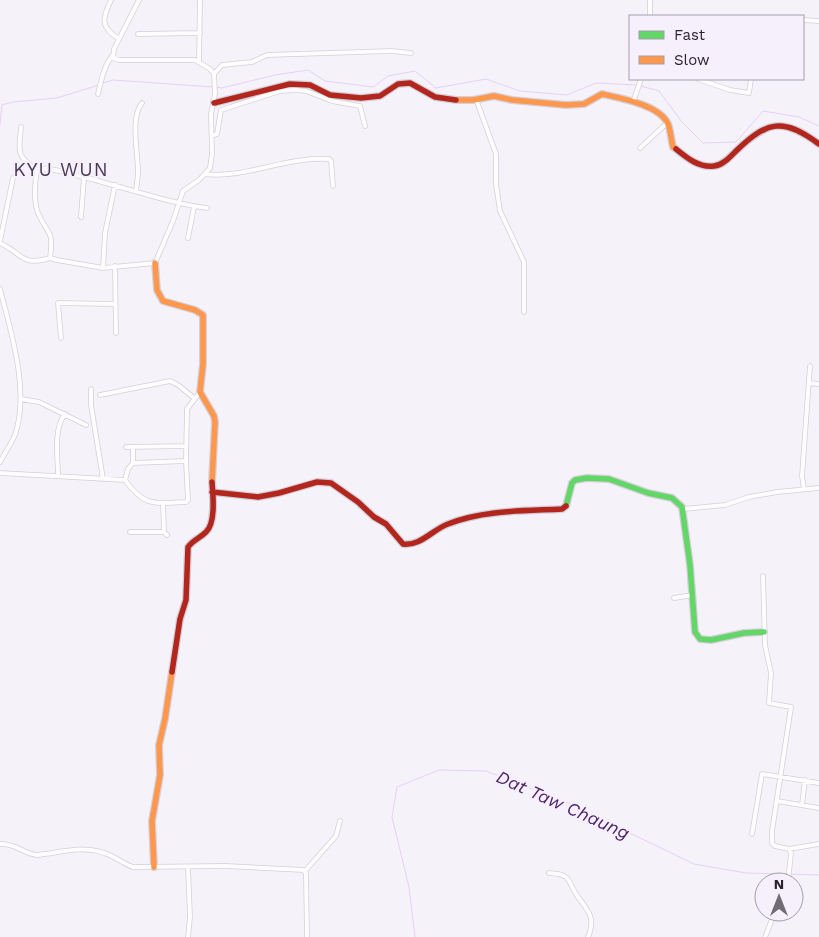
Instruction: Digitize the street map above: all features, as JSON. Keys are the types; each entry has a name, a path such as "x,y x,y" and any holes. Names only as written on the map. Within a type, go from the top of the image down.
{"street":[{"path":"111,0 105,20 106,31 119,39"},
{"path":"98,94 109,61 139,0"},
{"path":"200,0 200,60"},
{"path":"650,0 651,15"},
{"path":"804,20 819,21"},
{"path":"138,34 200,33"},
{"path":"214,74 222,65 252,62 267,55 391,51 411,53"},
{"path":"112,56 114,59 119,60 200,60 214,74 215,83 214,103 211,114 212,162 206,174 183,191 155,263 157,290 163,301 195,310 202,315 204,364 200,392 187,408 186,461 188,500 186,502 150,503 142,500 125,480"},
{"path":"634,99 641,80"},
{"path":"701,80 730,90 749,93 751,80"},
{"path":"214,103 290,84 310,85 330,95 366,98 380,96 398,84 410,83 441,99 462,101 494,96 544,104 584,104 602,94 634,99 662,115 668,123 673,147 704,166 715,166 724,162 760,130 770,126 783,125 795,129 810,136 819,144"},
{"path":"212,136 218,134 221,110 286,91 306,91 332,101 360,106 365,126"},
{"path":"476,100 496,154 496,184 500,211 524,262 524,312"},
{"path":"136,191 138,172 137,114 142,103"},
{"path":"640,148 668,123"},
{"path":"21,127 20,149 22,157 37,169 49,169 84,177 179,203 207,208"},
{"path":"206,174 219,176 297,160 329,159 331,161 333,186"},
{"path":"37,169 36,204 38,212 52,238 50,258"},
{"path":"81,217 84,177"},
{"path":"13,178 0,242 26,260 38,262 50,258 104,268 155,263"},
{"path":"104,268 105,233 115,185"},
{"path":"188,238 194,206"},
{"path":"115,266 116,333"},
{"path":"0,289 16,355 21,399 15,434 0,462"},
{"path":"61,338 58,303 116,304"},
{"path":"804,489 802,476 810,366"},
{"path":"100,396 170,381 194,398"},
{"path":"809,383 819,384"},
{"path":"91,388 91,405 103,479"},
{"path":"154,867 152,821 160,775 159,745 166,719 180,619 186,600 188,547 192,541 210,528 213,516 212,492 215,422 214,416 200,392"},
{"path":"21,399 39,402 86,425"},
{"path":"58,476 58,430 60,420 65,414"},
{"path":"126,447 186,446"},
{"path":"125,480 132,463 132,447"},
{"path":"132,463 186,461"},
{"path":"0,473 125,480"},
{"path":"212,492 258,496 279,493 317,482 332,484 342,489 374,517 382,521 403,544 408,545 413,544 439,527 466,518 566,507 572,484 580,479 609,479 648,493 672,498 683,509 690,557 694,627 700,639 711,640 764,632"},
{"path":"683,509 725,505 749,497 819,488"},
{"path":"130,532 166,533 163,503"},
{"path":"763,576 764,632 766,655 771,673 769,703 792,707 772,831 772,843 775,846 789,849 819,844"},
{"path":"674,598 692,595"},
{"path":"752,834 762,774 819,782"},
{"path":"802,805 805,780"},
{"path":"777,802 819,808"},
{"path":"307,937 305,871 336,836 340,821"},
{"path":"0,844 16,846 37,856 82,849 98,851 127,866 224,866 305,871"},
{"path":"789,849 791,853 789,872"},
{"path":"188,867 190,917 188,937"},
{"path":"549,873 562,875 570,880 575,892 590,913 592,926 588,937"},
{"path":"765,937 771,922"}],"waterway":[{"path":"217,87 222,88 275,75 308,70 325,81 373,87 388,76 415,71 436,88 486,79 520,91 567,95 596,83 637,85"},
{"path":"103,83 113,80 213,87"},
{"path":"0,124 2,105 13,102 57,98 99,85"},
{"path":"641,86 659,91 682,122 703,143 736,142 763,111 799,117 819,126"},
{"name":"Dat Taw Chaung","path":"415,937 409,887 392,817 397,787 439,770 486,771 568,803 694,864 746,873 819,875"}],"traffic: fast":[{"path":"566,506 572,483 575,480 587,478 609,479 648,493 672,498 682,507 690,565 695,632 700,639 711,640 744,633 764,632"}],"traffic: slow":[{"path":"456,100 473,100 494,96 512,100 566,105 584,104 602,94 629,100 648,107 664,117 670,130 673,147 676,149"},
{"path":"155,263 157,290 163,301 195,310 203,315 203,364 200,392 214,416 215,422 212,482"},
{"path":"154,867 152,821 160,775 159,745 172,672"}],"traffic: jam":[{"path":"214,103 290,84 310,85 330,95 361,98 380,96 398,84 410,83 435,97 456,100"},
{"path":"676,149 698,164 717,165 726,160 757,133 766,128 776,126 795,129 819,144"},
{"path":"172,672 180,619 186,600 188,547 209,528 213,516 212,482"},
{"path":"212,492 258,497 317,482 331,483 358,502 374,517 386,524 403,544 415,543 442,527 462,519 504,512 562,509 566,506"}],"district":[{"name":"KYU WUN","path":"61,169"}]}
